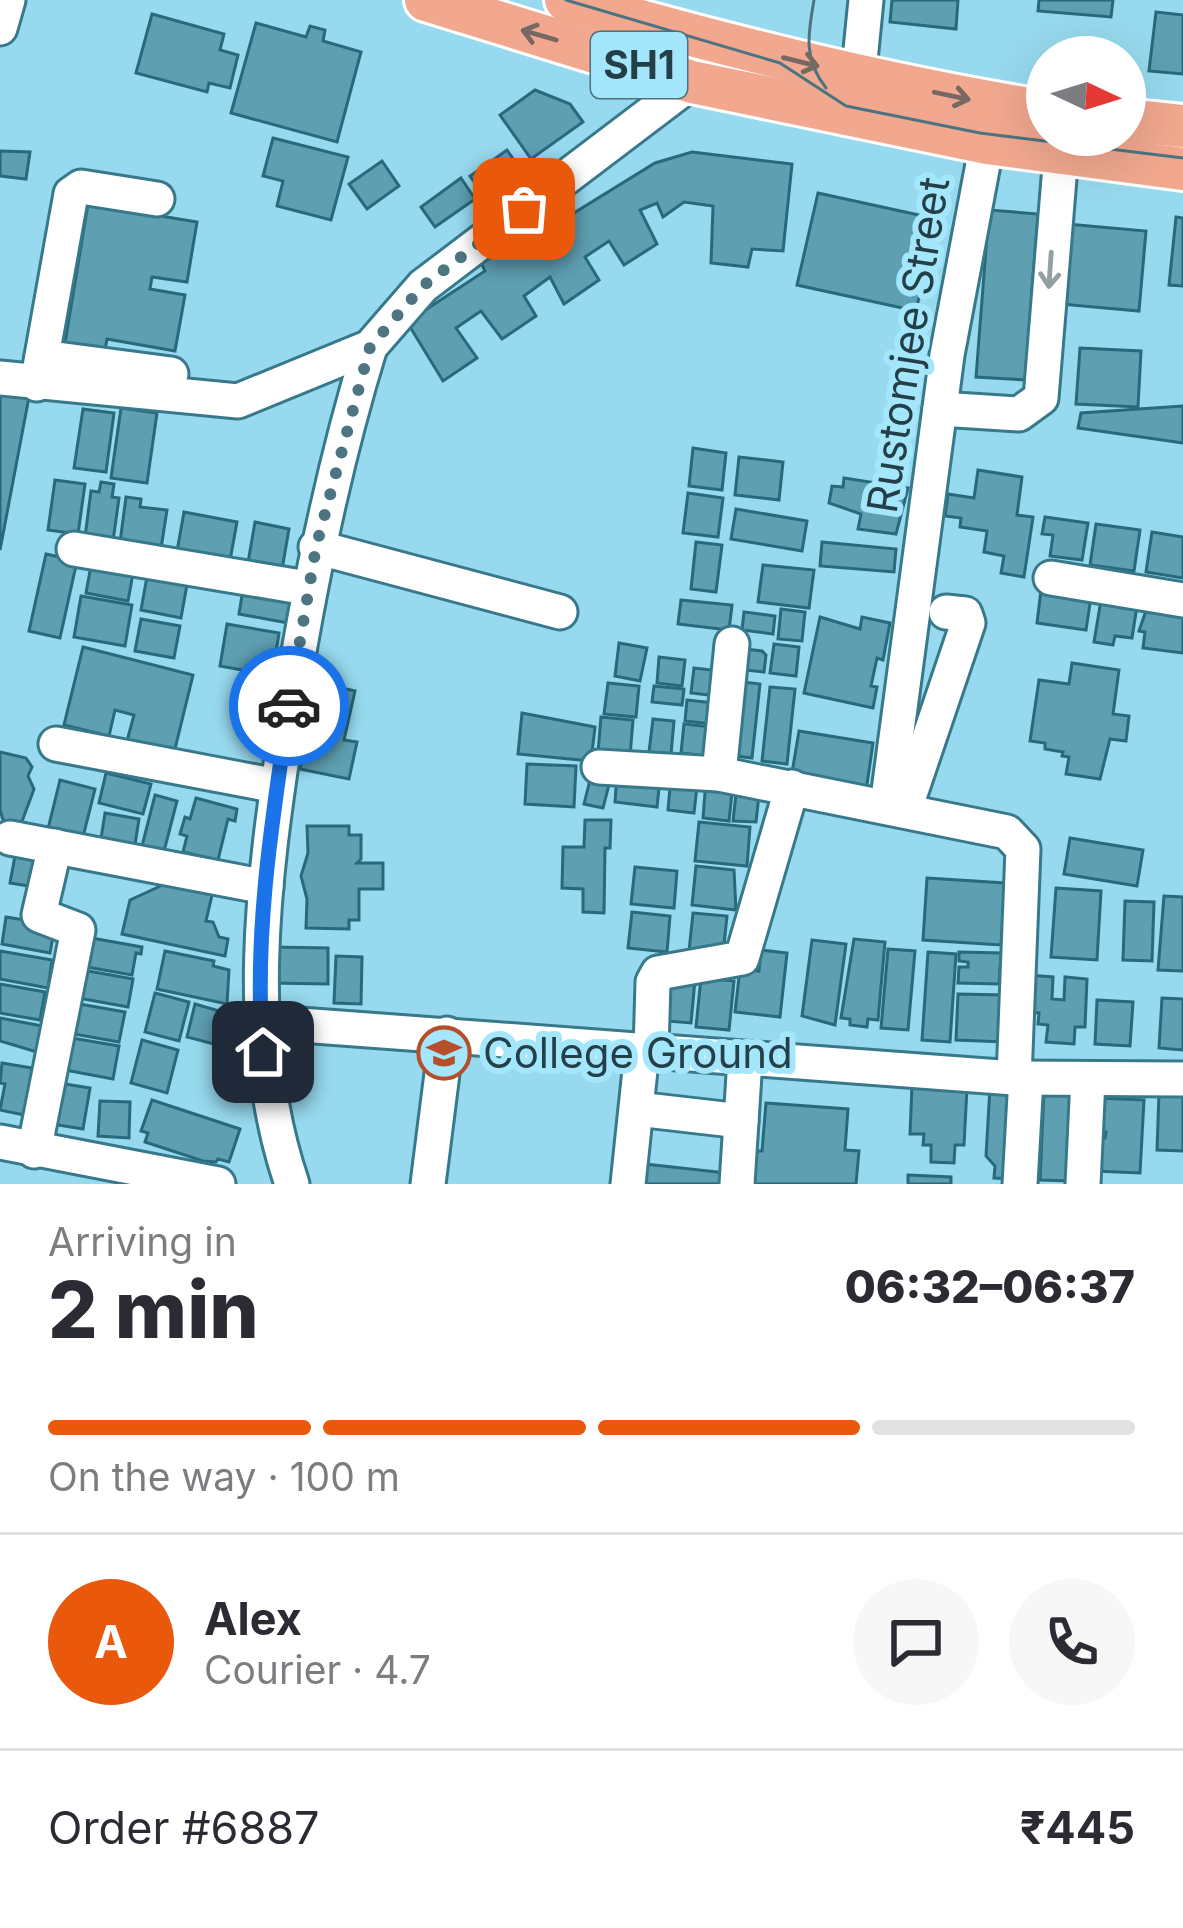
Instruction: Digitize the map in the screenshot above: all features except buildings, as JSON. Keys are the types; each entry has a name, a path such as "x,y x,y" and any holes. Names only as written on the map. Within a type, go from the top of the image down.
{"main road":[{"name":"SH1","path":"426,0 692,82 1026,110"},
{"name":"SH1","path":"566,0 717,42 987,143 1026,149"},
{"path":"1146,122 1183,126"},
{"name":"SH1","path":"1076,156 1183,170"}],"street":[{"path":"0,28 8,0"},
{"path":"857,96 866,0"},
{"path":"292,1184 266,1082 260,1022 266,887 307,589 370,347 423,286 692,82 717,42"},
{"name":"Rustomjee Street","path":"896,808 940,409 987,143"},
{"path":"940,409 1019,414 1040,398 1061,156"},
{"path":"39,370 71,194 80,187 157,199"},
{"path":"0,378 39,370 176,396 238,401 370,347"},
{"path":"316,547 560,612"},
{"path":"74,549 307,589"},
{"path":"1051,578 1183,600"},
{"path":"896,808 968,623 965,614 946,612"},
{"path":"719,774 732,644"},
{"path":"56,744 277,786"},
{"path":"599,767 719,774 1007,832 1024,850 1020,1184"},
{"path":"628,1184 653,982 658,973 742,958 792,788"},
{"path":"10,838 266,887"},
{"path":"34,1151 78,930 39,915 55,845"},
{"path":"260,1022 1020,1078 1183,1079"},
{"path":"428,1184 447,1034"},
{"path":"736,1184 745,1059"},
{"path":"1082,1184 1088,1079"},
{"path":"637,1109 741,1121"},
{"path":"0,1142 218,1184"}],"tram line":[{"path":"566,0 780,63 846,106 980,133 1183,158"},
{"path":"814,0 811,56 826,88"}],"way so far":[{"path":"289,706 316,547 370,347 423,286 524,209"}],"place":[{"name":"College Ground","path":"444,1053"}],"route":[{"path":"263,1052 266,887 289,706"}]}
